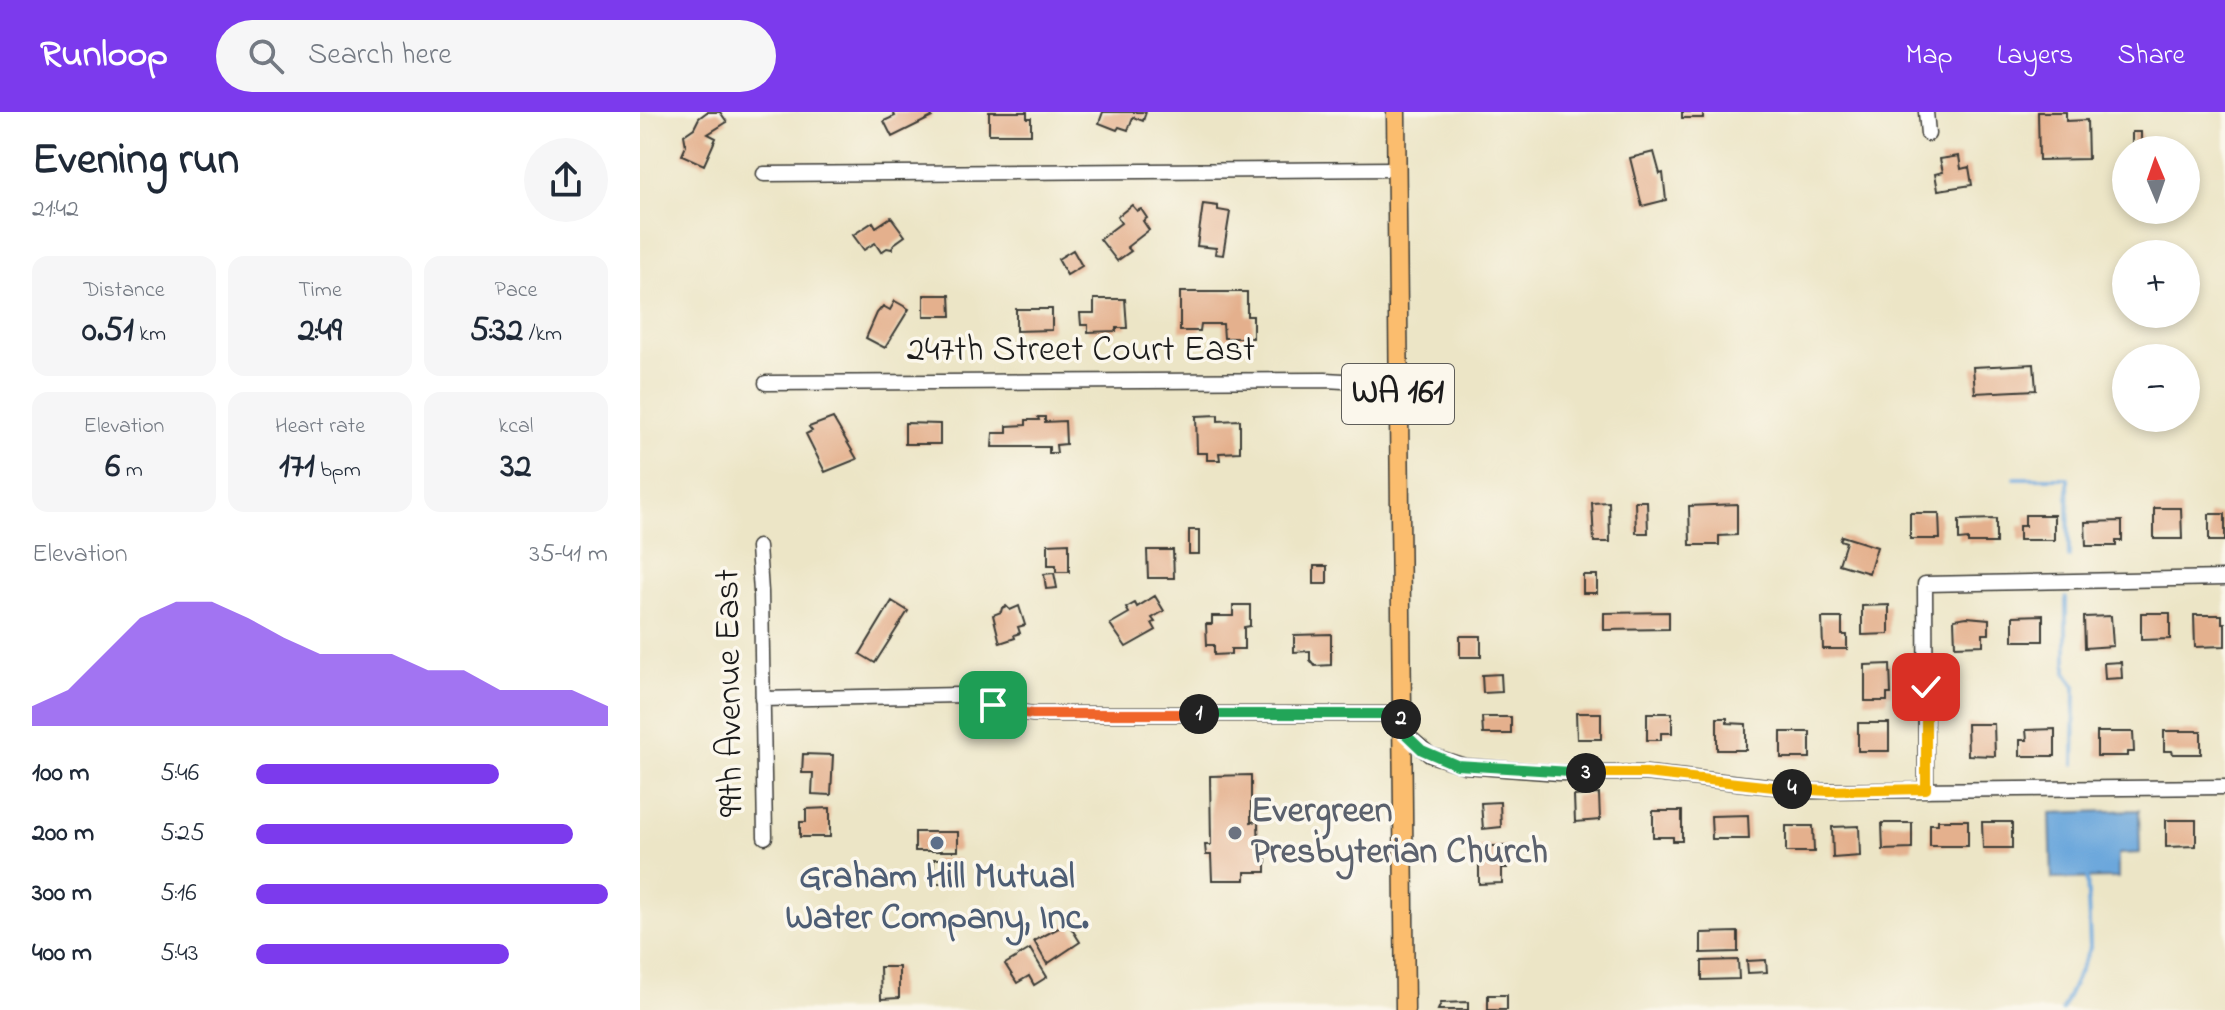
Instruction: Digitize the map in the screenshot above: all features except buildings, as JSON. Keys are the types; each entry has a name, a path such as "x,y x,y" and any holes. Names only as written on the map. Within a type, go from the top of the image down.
{"main road":[{"name":"WA 161","path":"1396,112 1405,1010"}],"street":[{"path":"1926,112 1928,134"},
{"path":"764,174 1396,169"},
{"name":"247th Street Court East","path":"766,383 1325,380 1398,384"},
{"name":"99th Avenue East","path":"758,547 765,837"},
{"path":"1926,789 1925,584 2225,578"},
{"path":"762,699 960,695 982,697 1009,711 1046,715 1401,722 1430,755 1457,765 1560,773 1646,773 1813,791 2225,787"}],"water":[{"path":"2139,810 2140,853 2118,854 2118,878 2052,879 2050,813"}],"waterway":[{"path":"2015,478 2068,478 2069,557"},
{"path":"2066,598 2066,673 2075,686 2074,764"},
{"path":"2062,1010 2090,948 2087,874"}],"place":[{"name":"Evergreen Presbyterian Church","path":"1235,833"},
{"name":"Graham Hill Mutual Water Company, Inc.","path":"937,843"}],"route":[{"path":"993,705 1009,711 1071,715 1401,714 1401,730 1422,750 1457,765 1560,773 1646,773 1829,791 1926,789 1926,687"}]}
